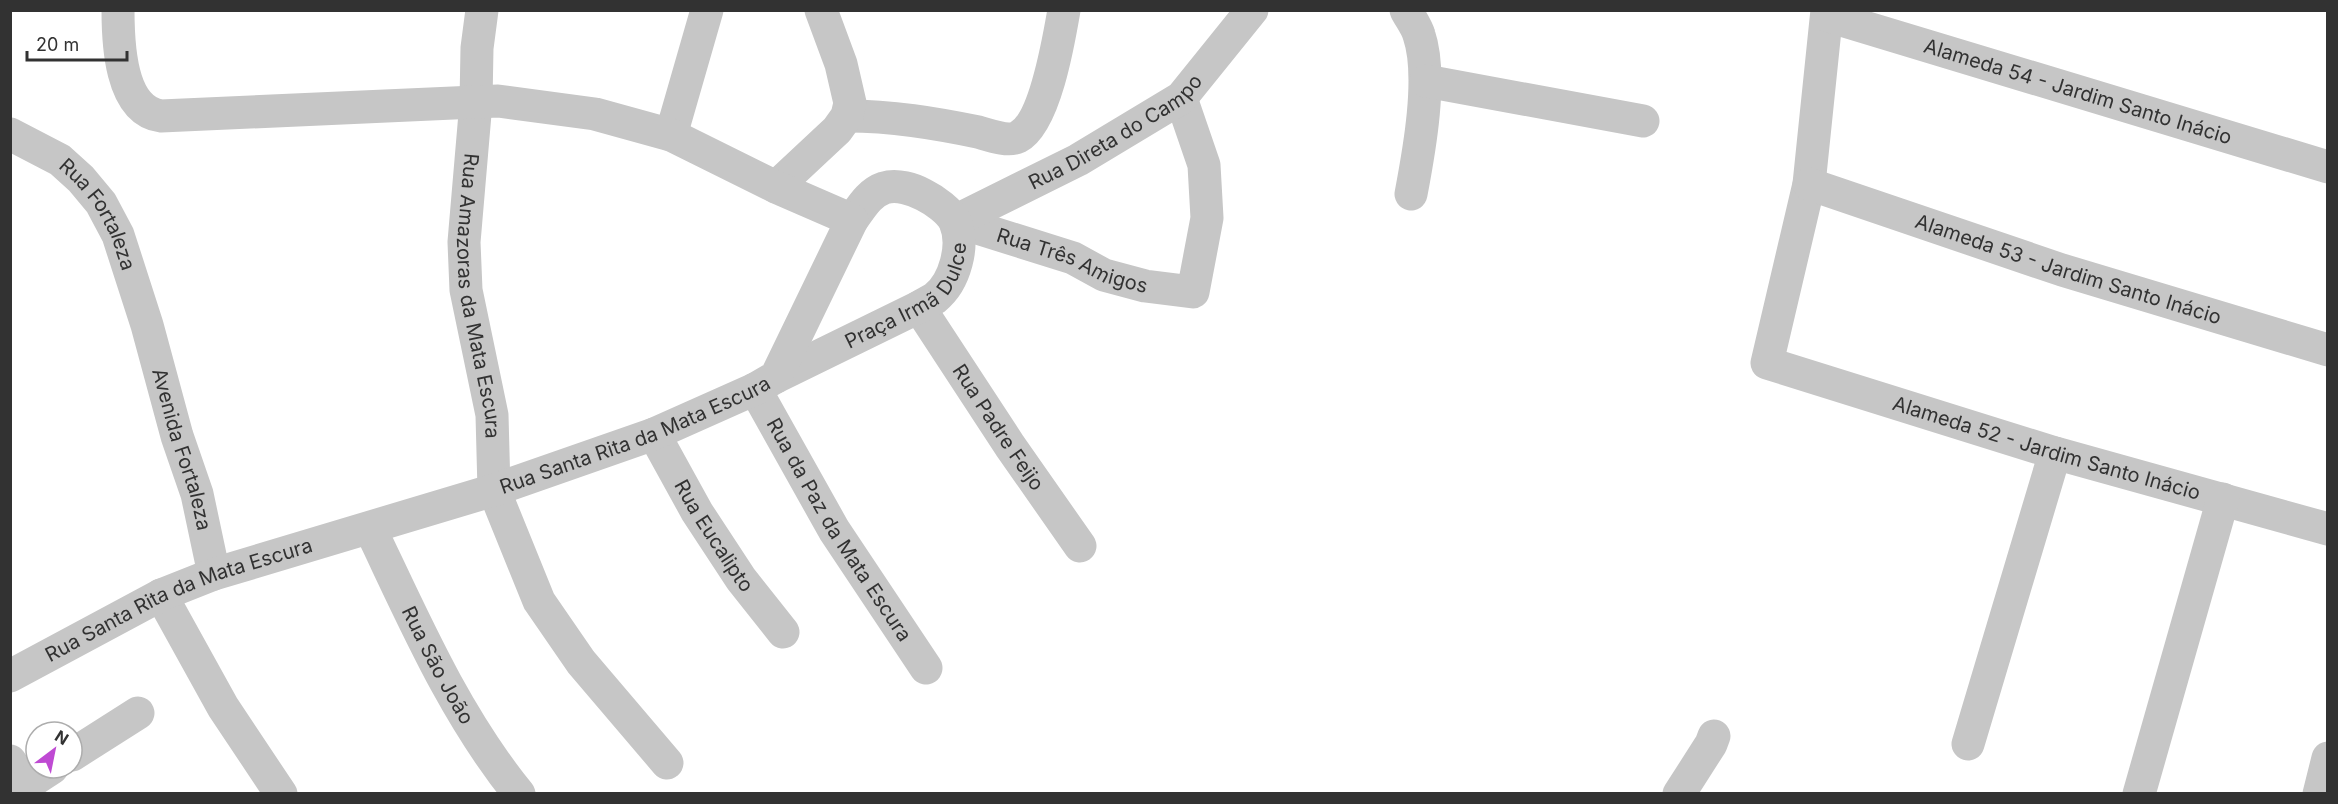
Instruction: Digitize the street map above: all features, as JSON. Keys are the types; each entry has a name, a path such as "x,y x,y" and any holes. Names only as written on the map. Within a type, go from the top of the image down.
{"street":[{"path":"118,10 118,44 125,76 141,107 150,114 161,116 498,101 595,114 670,135 776,187 852,220"},
{"name":"Rua Amazoras da Mata Escura","path":"482,10 477,48 476,102 464,242 466,290 492,415 494,490"},
{"path":"670,135 707,10"},
{"path":"776,187 837,130 847,116 850,103 847,88 841,64 821,10"},
{"path":"847,116 886,116 931,122 1004,138 1017,138 1026,131 1036,117 1047,86 1064,10"},
{"name":"Rua Direta do Campo","path":"955,221 1078,160 1181,98 1252,10"},
{"path":"1406,10 1419,35 1425,81 1418,159 1411,194"},
{"path":"1809,184 1827,13"},
{"name":"Alameda 54 - Jardim Santo Inácio","path":"1827,13 1944,52 2328,167"},
{"path":"1425,81 1642,121"},
{"name":"Rua Três Amigos","path":"955,221 1073,258 1104,275 1145,286 1193,292 1207,219 1207,208 1204,165 1181,98"},
{"name":"Rua Fortaleza","path":"10,134 60,160 81,179 101,203 118,235 147,325"},
{"name":"Alameda 53 - Jardim Santo Inácio","path":"1809,184 2062,270 2328,350"},
{"name":"Alameda 52 - Jardim Santo Inácio","path":"1809,184 1767,363 2055,453 2328,529"},
{"name":"Praça Irmã Dulce","path":"765,383 919,307 936,297 947,283 957,263 959,244 955,221 934,200 911,188 885,188 867,199 852,220"},
{"name":"Rua Santa Rita da Mata Escura","path":"10,676 161,595 214,574 494,490 654,434 765,383 852,220"},
{"name":"Rua Padre Feijo","path":"919,307 1010,446 1080,546"},
{"name":"Avenida Fortaleza","path":"147,325 177,436 197,494 214,574"},
{"name":"Rua da Paz da Mata Escura","path":"765,383 834,530 926,668"},
{"name":"Rua Eucalipto","path":"654,434 697,512 741,579 783,632"},
{"path":"1968,744 2055,453"},
{"path":"494,490 539,601 581,662 667,763"},
{"path":"2139,794 2223,499"},
{"name":"Rua São João","path":"370,528 424,644 456,703 492,761 519,794"},
{"path":"161,595 223,707 282,794"},
{"path":"84,747 138,713"},
{"path":"1679,794 1714,736"},
{"path":"2319,794 2328,758"}]}
